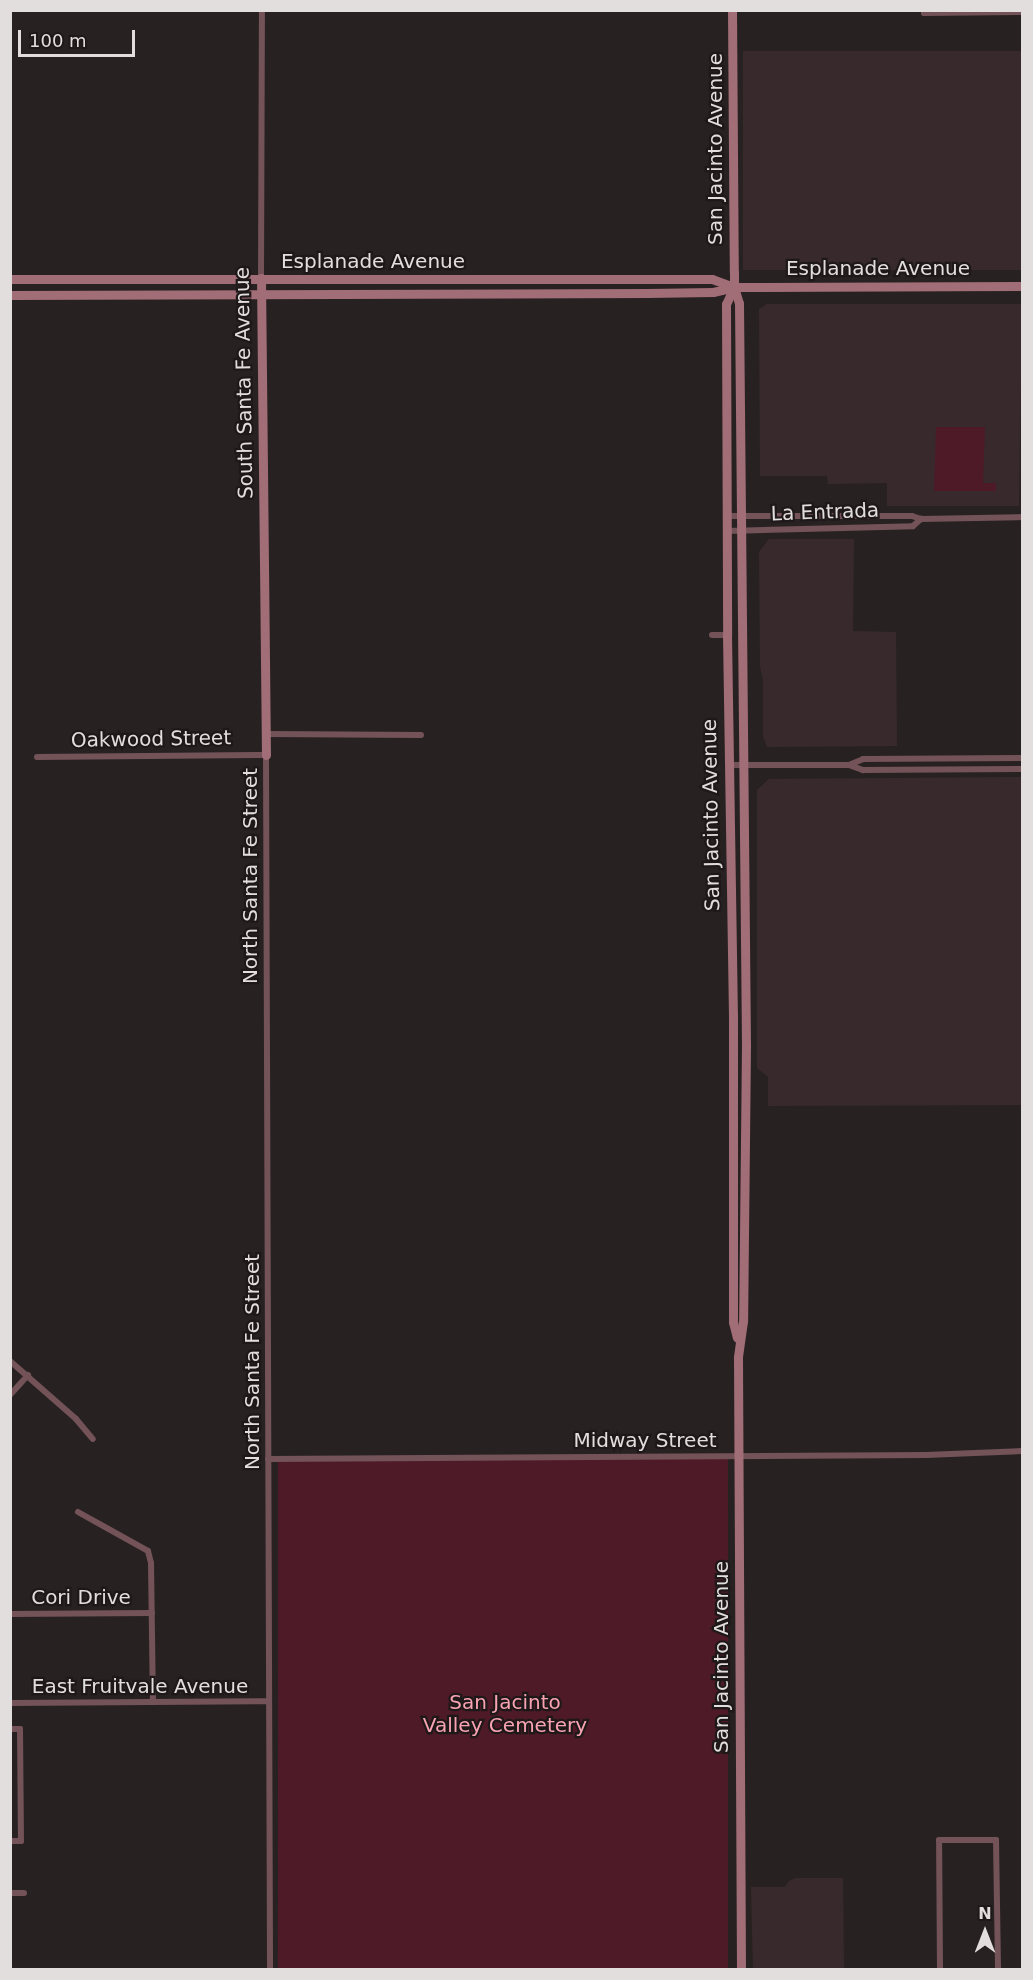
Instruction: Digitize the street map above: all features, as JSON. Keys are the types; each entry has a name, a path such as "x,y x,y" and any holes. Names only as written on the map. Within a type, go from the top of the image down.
{"main road":[{"name":"San Jacinto Avenue","path":"732,10 734,287 739,303 746,949 743,1321 738,1344"},
{"name":"South Santa Fe Avenue","path":"261,278 266,754"},
{"name":"Esplanade Avenue","path":"13,279 712,279 734,287"},
{"path":"13,279 14,295"},
{"path":"101,279 101,294"},
{"name":"Esplanade Avenue","path":"14,295 713,292 734,287 1023,286"},
{"name":"San Jacinto Avenue","path":"734,287 726,304 727,635 731,878 733,1322 738,1344 741,1970"},
{"path":"731,878 735,889 737,943 746,949"}],"street":[{"name":"South Santa Fe Avenue","path":"261,278 262,10"},
{"path":"924,12 1023,12"},
{"name":"La Entrada","path":"727,516 912,516 921,519 1023,517"},
{"name":"La Entrada","path":"727,531 913,526 921,519"},
{"path":"712,635 727,635"},
{"path":"266,734 421,735"},
{"name":"Oakwood Street","path":"37,757 266,754"},
{"name":"North Santa Fe Street","path":"266,754 270,1970"},
{"path":"849,765 863,759 1023,758"},
{"path":"729,765 849,765 863,770 1023,769"},
{"path":"10,1361 76,1419 93,1439"},
{"path":"10,1395 28,1375"},
{"name":"Midway Street","path":"268,1459 926,1455 1023,1451"},
{"path":"78,1512 148,1551 152,1563 153,1702"},
{"name":"Cori Drive","path":"10,1614 152,1613"},
{"name":"East Fruitvale Avenue","path":"10,1703 269,1701"},
{"path":"10,1729 20,1729 21,1841 10,1841"},
{"path":"940,1970 939,1840 996,1840 998,1970"},
{"path":"10,1893 24,1893"}],"shaded area":[{"path":"743,51 1021,51 1021,270 743,270"},
{"path":"767,304 1022,304 1019,506 887,506 887,483 828,484 827,476 760,476 759,309"},
{"path":"769,539 854,539 853,631 896,632 897,746 767,747 763,736 763,679 760,667 759,552"},
{"path":"1022,777 1022,1105 768,1106 768,1077 757,1068 757,790 769,779"},
{"path":"796,1878 843,1878 844,1969 753,1969 751,1887 785,1887 789,1881"}],"green space":[{"path":"936,427 985,427 983,483 996,483 996,491 934,491"},
{"name":"San Jacinto Valley Cemetery","path":"278,1458 728,1458 728,1969 278,1969"}]}
